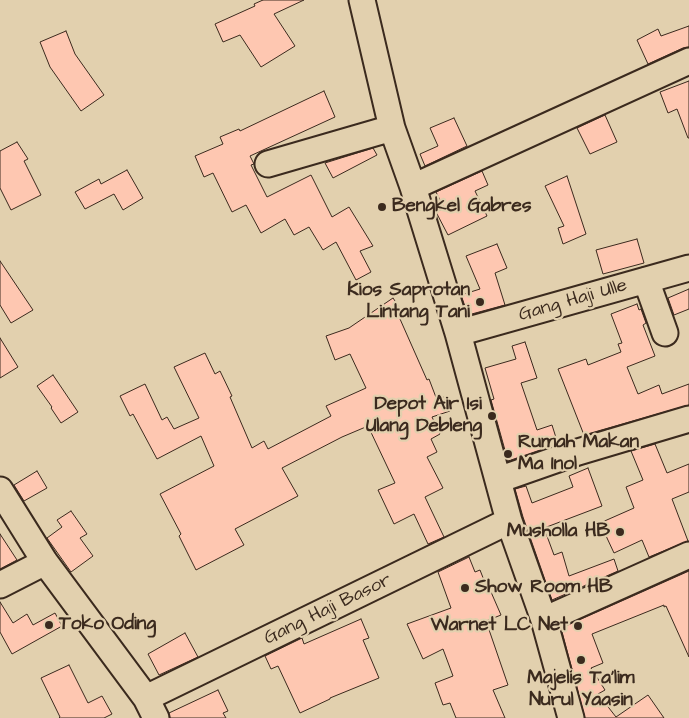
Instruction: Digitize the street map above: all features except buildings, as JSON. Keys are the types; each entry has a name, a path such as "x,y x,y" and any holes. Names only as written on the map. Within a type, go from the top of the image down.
{"street":[{"path":"362,0 392,128 413,187 458,333 509,521 544,620 571,718"},
{"path":"413,187 689,62"},
{"path":"268,164 392,128"},
{"name":"Gang Haji Ulle","path":"458,333 689,268"},
{"path":"646,280 665,333"},
{"path":"498,480 578,452 689,420"},
{"path":"0,490 45,562 151,708"},
{"name":"Gang Haji Basor","path":"151,708 509,521"},
{"path":"544,620 689,555"},
{"path":"0,585 45,562"}],"place":[{"name":"Bengkel Gabres","path":"382,207"},
{"name":"Kios Saprotan Lintang Tani","path":"480,302"},
{"name":"Depot Air Isi Ulang Debleng","path":"492,416"},
{"name":"Rumah Makan Ma Inol","path":"508,454"},
{"name":"Musholla HB","path":"620,532"},
{"name":"Show Room HB","path":"465,588"},
{"name":"Toko Oding","path":"49,625"},
{"name":"Warnet LC Net","path":"578,626"},
{"name":"Majelis Ta'lim Nurul Yaasin","path":"581,660"}]}
